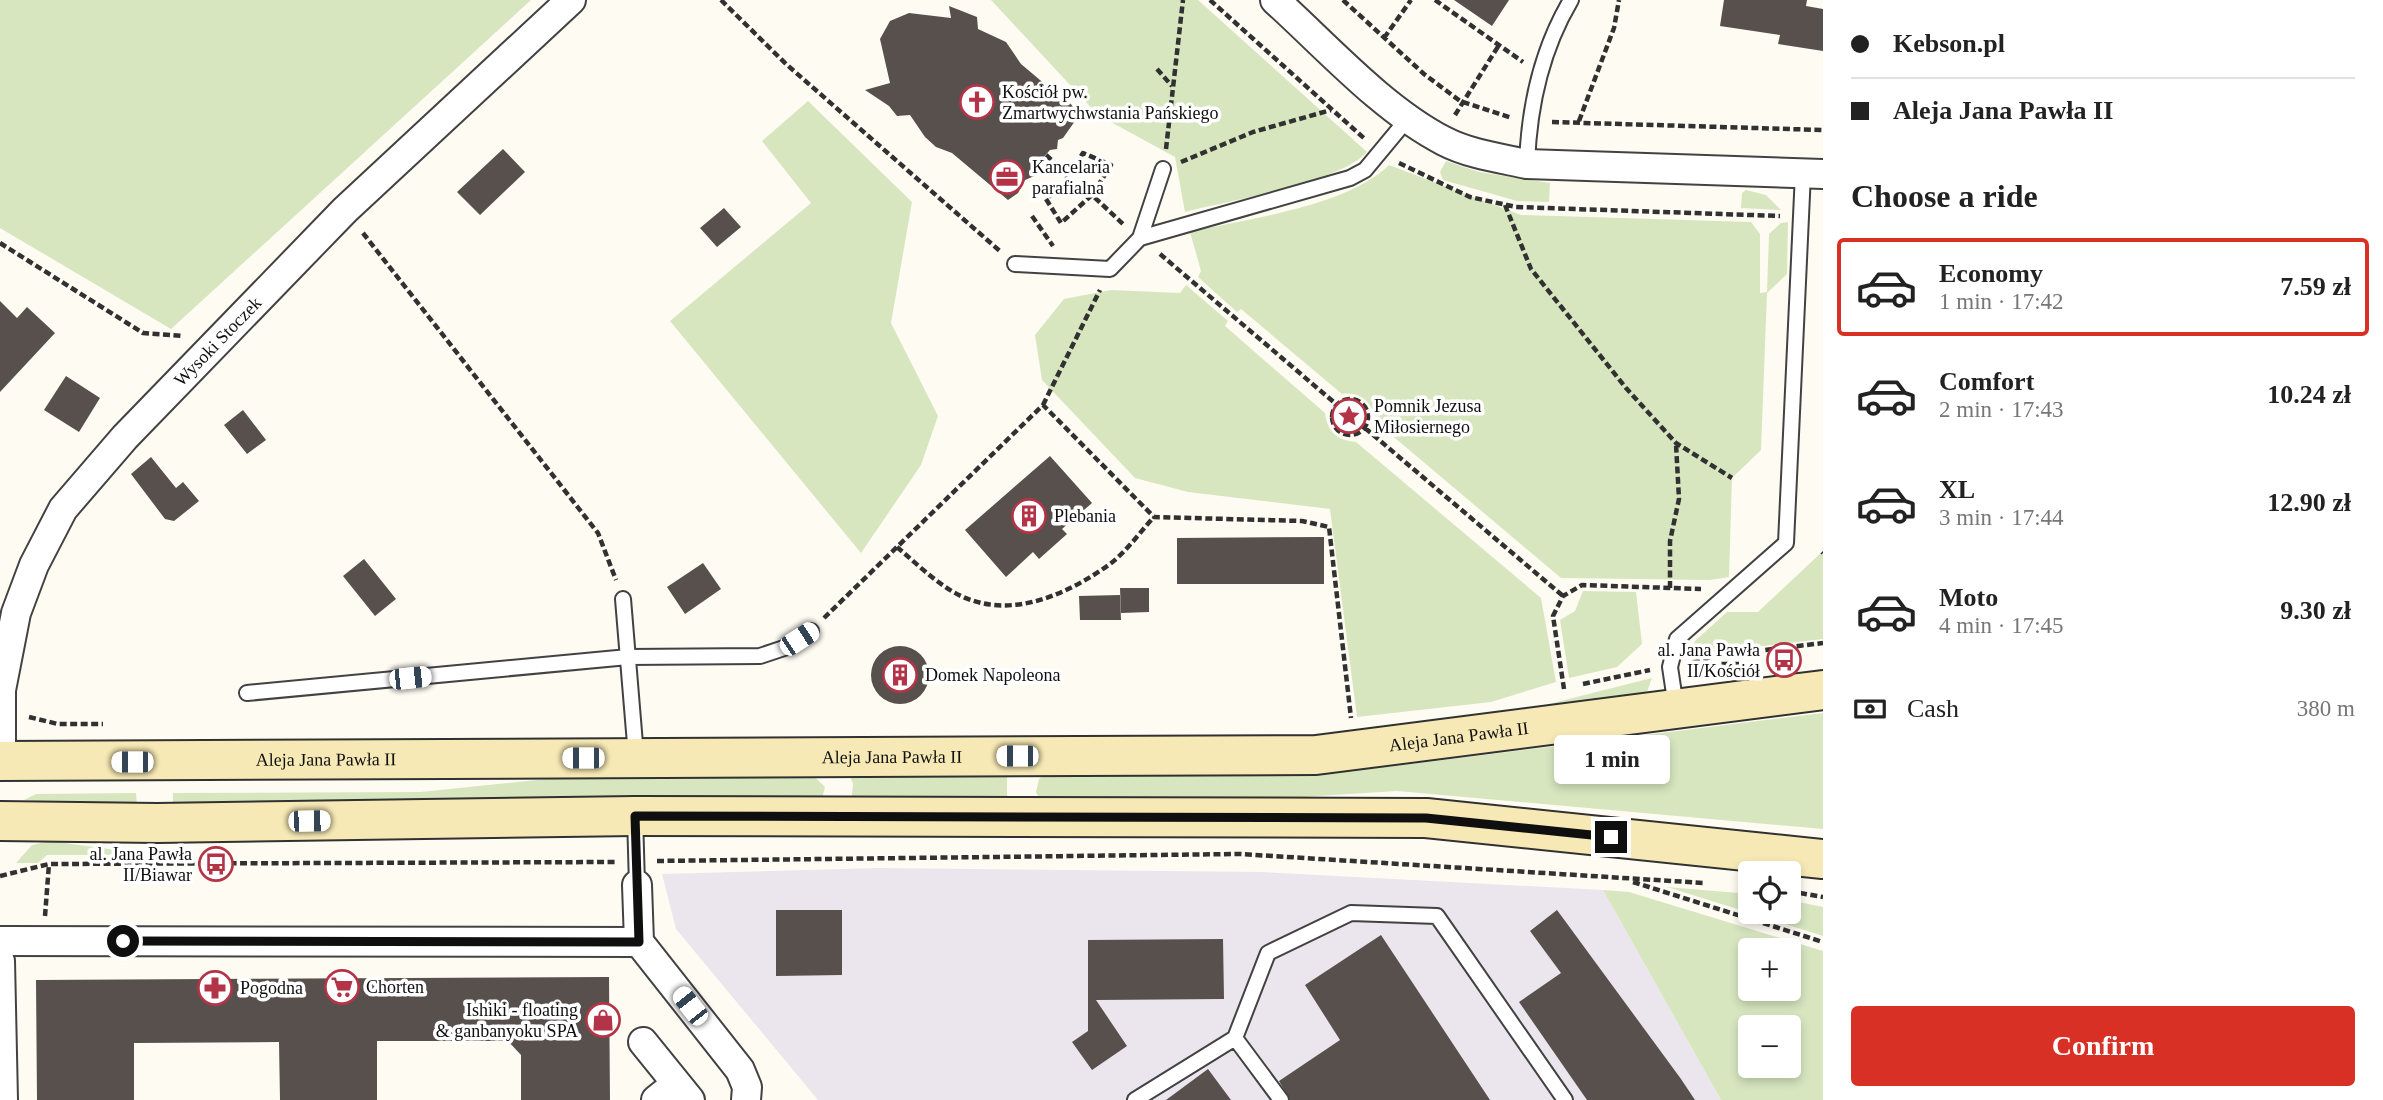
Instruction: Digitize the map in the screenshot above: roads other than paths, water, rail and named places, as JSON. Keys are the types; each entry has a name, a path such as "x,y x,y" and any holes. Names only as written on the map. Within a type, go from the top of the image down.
{"main road":[{"name":"Aleja Jana Pawła II","path":"0,761 1317,755 1823,690"},
{"path":"0,761 0,771"},
{"path":"158,762 158,823"},
{"path":"0,821 158,823 635,816 1426,818 1823,859"}],"street":[{"name":"Wysoki Stoczek","path":"0,761 2,662 34,565 63,509 117,446 345,210 571,0"},
{"path":"1275,0 1389,104 1444,141 1483,155 1527,164 1813,174"},
{"path":"637,873 639,942 740,1070 747,1087 746,1100"},
{"path":"0,941 639,942"},
{"path":"0,961 3,1100"},
{"path":"643,1042 674,1095"}],"lane":[{"path":"1527,164 1528,122 1552,32 1571,0"},
{"path":"1140,238 1350,178 1365,170 1409,117"},
{"path":"1015,264 1110,269 1140,238 1163,169"},
{"path":"1676,709 1670,667 1676,639 1786,543 1813,174"},
{"path":"623,599 636,758"},
{"path":"247,693 628,657 760,656 787,647 811,631"},
{"path":"635,816 637,873"},
{"path":"1135,1100 1235,1038 1268,953 1351,913 1437,916 1565,1100"},
{"path":"1235,1038 1281,1100"}],"place":[{"name":"Kościół pw. Zmartwychwstania Pańskiego","path":"977,102"},
{"name":"Kancelaria parafialna","path":"1007,177"},
{"name":"Pomnik Jezusa Miłosiernego","path":"1349,416"},
{"name":"Plebania","path":"1029,516"},
{"name":"al. Jana Pawła II/Kościół","path":"1784,660"},
{"name":"Domek Napoleona","path":"900,675"},
{"name":"al. Jana Pawła II/Biawar","path":"216,864"},
{"name":"Chorten","path":"342,987"},
{"name":"Pogodna","path":"215,988"},
{"name":"Ishiki - floating & ganbanyoku SPA","path":"603,1020"}]}
